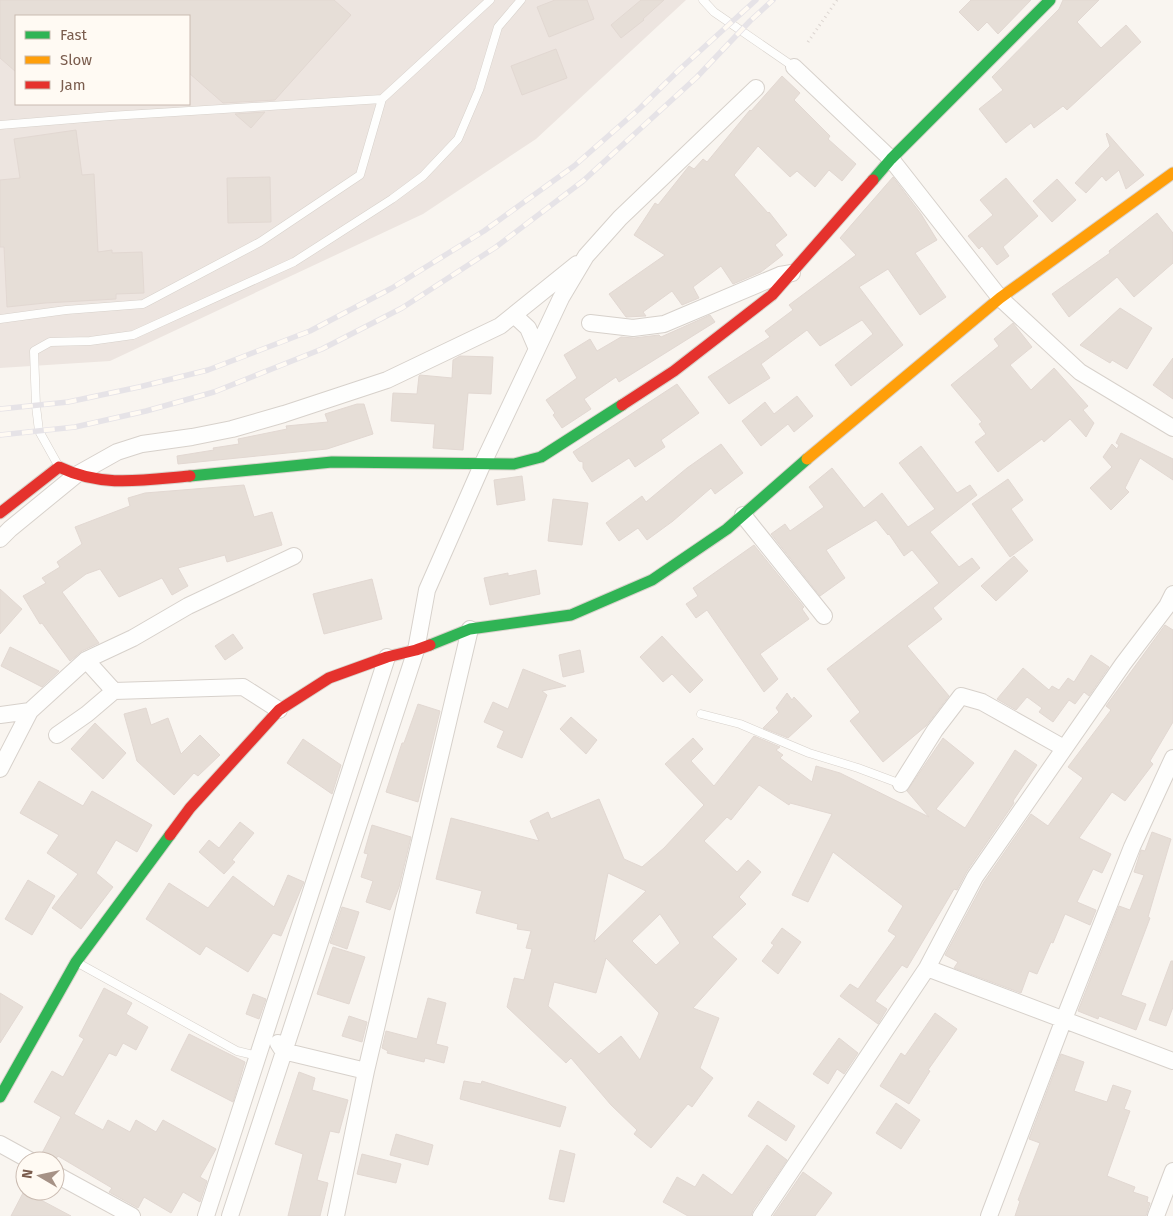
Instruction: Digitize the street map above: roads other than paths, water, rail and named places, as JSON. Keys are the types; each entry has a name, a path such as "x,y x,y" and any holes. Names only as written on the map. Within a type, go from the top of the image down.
{"street":[{"path":"0,513 59,467 76,475 100,480 124,481 222,474 332,462 514,464 541,457 674,371 772,295 891,159 1050,0"},
{"path":"794,67 891,159 1000,298 1080,372 1173,428"},
{"path":"0,539 76,475 117,452 142,444 232,429 284,414 387,380 500,326 586,256 620,218 756,88"},
{"path":"0,1097 76,962 190,808 279,710 329,678 388,657 416,650 470,629 570,615 652,580 727,529 1000,298 1173,173"},
{"path":"230,1216 416,650 427,590 483,463 537,349 562,298 586,256"},
{"path":"590,323 633,328 664,324 780,275 792,272"},
{"path":"514,315 528,328 537,349"},
{"path":"743,515 824,616"},
{"path":"0,769 30,711 86,660 133,638 188,606 294,556"},
{"path":"762,1216 927,968 975,877 1123,664 1167,606 1173,594"},
{"path":"336,1216 366,1071 470,629"},
{"path":"206,1216 388,657"},
{"path":"86,660 114,691"},
{"path":"57,735 87,714 114,691 243,687 279,710"},
{"path":"901,784 935,730 961,696 982,702 1064,748"},
{"path":"0,715 30,711"},
{"path":"989,1216 1132,847 1173,758"},
{"path":"927,968 1173,1061"},
{"path":"260,1050 278,1042 283,1051 366,1071"},
{"path":"0,1144 15,1152"},
{"path":"1156,1216 1173,1170"},
{"path":"65,1179 132,1216"}],"lane":[{"path":"0,318 66,310 143,304 260,242 360,175 382,99 490,0"},
{"path":"59,467 40,431 36,406 34,351 50,342 90,341 133,335 294,262 392,199 424,176 458,140 479,90 498,27 521,0"},
{"path":"703,0 714,12 794,67"},
{"path":"0,126 110,116 382,99"},
{"path":"701,714 740,724 809,753 901,784"},
{"path":"76,962 237,1051 260,1050"}],"railway":[{"path":"0,409 68,402 208,370 310,331 392,288 484,231 574,166 639,109 756,0"},
{"path":"0,435 75,427 146,411 214,392 322,349 402,308 496,247 583,181 697,77 750,21 773,0"}]}
